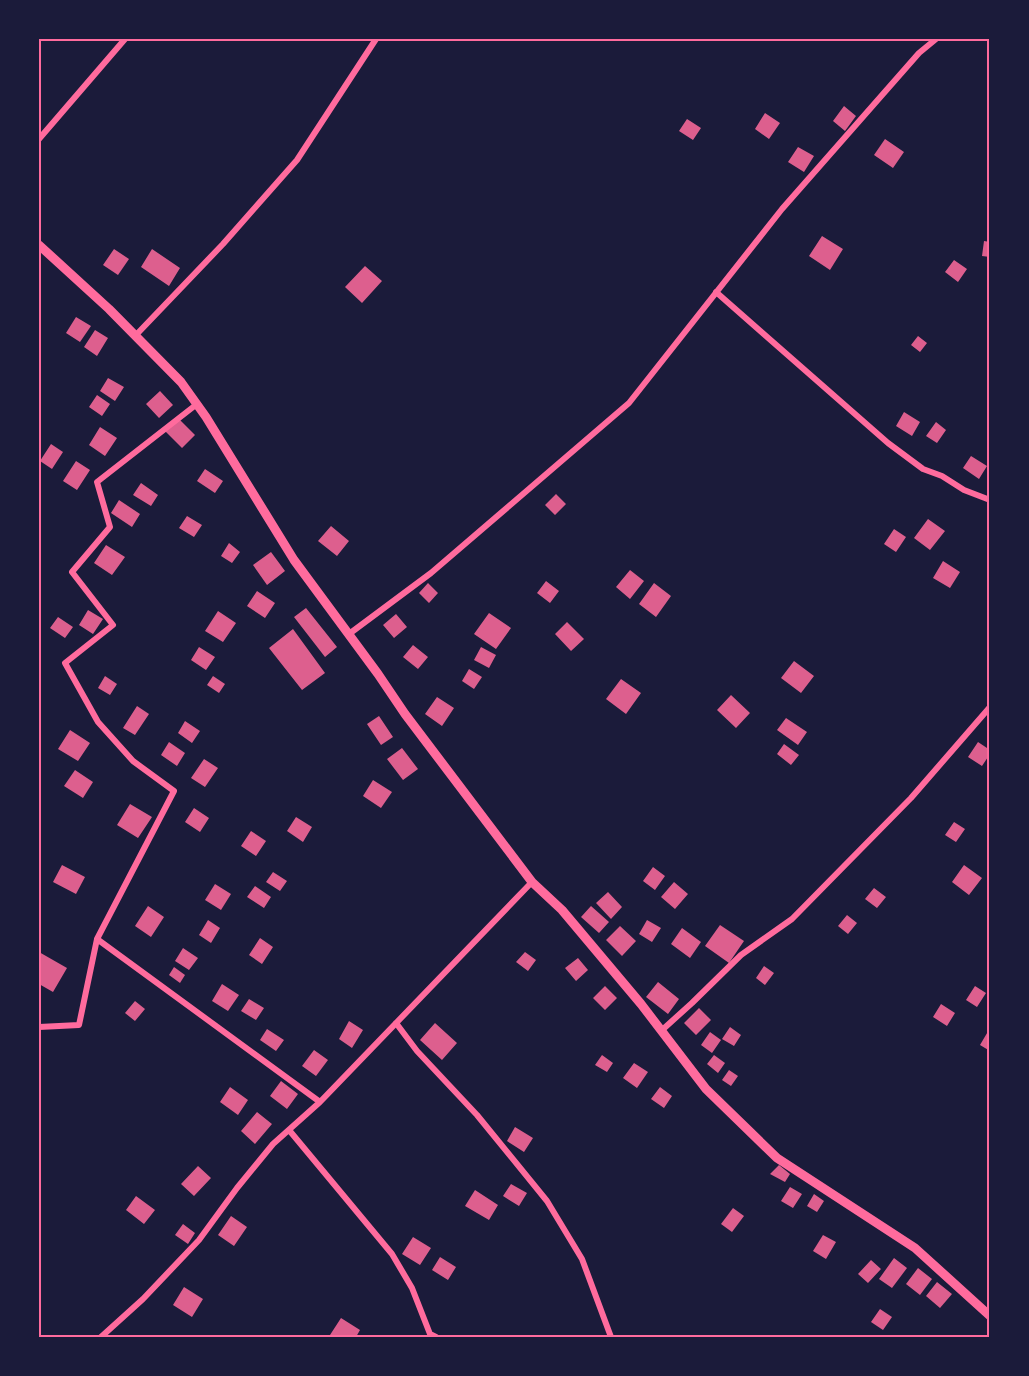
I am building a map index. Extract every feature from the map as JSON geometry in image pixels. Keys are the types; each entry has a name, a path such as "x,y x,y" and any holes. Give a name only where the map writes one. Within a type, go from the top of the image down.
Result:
{"main road":[{"path":"39,245 136,335 181,382 294,560 405,714 532,882 562,910 661,1030 706,1089 777,1158 915,1248 990,1316"}],"street":[{"path":"39,139 125,39"},
{"path":"136,335 223,244 297,160 376,39"},
{"path":"349,634 431,573 629,403 782,209 919,53 936,39"},
{"path":"716,292 888,443 923,469 942,476 964,490 990,500"},
{"path":"39,1027 80,1025 97,939 174,791 134,760 98,722 65,663 113,625 72,572 110,526 97,482 197,404"},
{"path":"661,1030 741,956 800,911 910,798 990,707"},
{"path":"101,1337 143,1299 199,1240 273,1144 320,1102 532,882"},
{"path":"97,939 320,1102"},
{"path":"396,1023 417,1051 477,1115 547,1201 582,1259 611,1337"},
{"path":"289,1130 392,1254 412,1288 430,1334 436,1337"}],"building":[{"path":"844,106 856,116 845,131 833,121"},
{"path":"765,113 780,123 769,139 755,129"},
{"path":"687,119 701,128 693,140 679,131"},
{"path":"885,139 904,152 893,168 874,155"},
{"path":"798,147 814,156 804,172 788,162"},
{"path":"822,236 843,249 830,270 809,256"},
{"path":"984,241 990,242 990,257 982,256"},
{"path":"114,249 129,259 118,275 103,265"},
{"path":"152,249 180,268 169,286 141,267"},
{"path":"954,260 967,269 958,282 945,272"},
{"path":"365,266 382,281 362,303 345,287"},
{"path":"76,317 91,326 80,342 66,333"},
{"path":"95,330 108,338 97,356 84,347"},
{"path":"918,336 927,343 920,352 911,345"},
{"path":"108,378 124,387 115,401 100,391"},
{"path":"160,391 173,405 159,418 146,404"},
{"path":"97,395 110,404 102,416 89,407"},
{"path":"904,412 920,422 912,436 896,426"},
{"path":"178,418 195,435 182,448 165,431"},
{"path":"936,422 946,430 937,443 926,436"},
{"path":"100,427 117,438 105,456 89,445"},
{"path":"51,444 63,452 52,469 40,461"},
{"path":"971,456 987,466 979,479 963,468"},
{"path":"76,461 90,470 77,490 63,481"},
{"path":"205,469 223,481 215,493 197,481"},
{"path":"141,483 158,495 151,506 133,495"},
{"path":"556,494 566,504 555,515 545,505"},
{"path":"119,500 140,514 132,527 111,513"},
{"path":"187,516 202,525 194,537 179,528"},
{"path":"928,519 945,531 930,550 914,538"},
{"path":"331,526 349,541 337,556 318,541"},
{"path":"894,529 906,537 896,552 884,544"},
{"path":"229,543 240,552 232,563 221,556"},
{"path":"106,545 125,557 112,575 94,563"},
{"path":"271,552 285,571 267,585 253,565"},
{"path":"943,561 960,572 950,588 933,578"},
{"path":"630,570 644,581 630,599 616,587"},
{"path":"546,581 559,591 550,603 537,593"},
{"path":"428,583 438,593 429,603 419,593"},
{"path":"654,583 671,596 656,617 639,604"},
{"path":"257,591 275,603 265,618 247,606"},
{"path":"306,608 337,647 325,657 294,617"},
{"path":"88,610 103,619 93,634 79,625"},
{"path":"218,611 236,623 223,642 205,631"},
{"path":"489,613 511,628 496,649 474,634"},
{"path":"396,614 407,627 394,638 383,625"},
{"path":"58,617 73,627 65,638 50,628"},
{"path":"567,622 584,639 571,651 555,634"},
{"path":"293,629 325,673 302,690 269,648"},
{"path":"413,645 428,657 418,669 403,657"},
{"path":"199,647 215,657 206,670 191,660"},
{"path":"481,647 496,655 489,668 474,660"},
{"path":"794,661 814,676 801,693 781,678"},
{"path":"469,669 482,677 474,689 462,681"},
{"path":"105,676 117,684 110,695 98,688"},
{"path":"213,676 225,684 219,693 207,685"},
{"path":"621,679 641,693 626,714 606,699"},
{"path":"731,695 750,713 736,728 717,710"},
{"path":"437,697 454,708 442,726 425,714"},
{"path":"137,706 149,714 135,735 123,728"},
{"path":"379,716 393,737 381,745 367,724"},
{"path":"786,718 807,732 798,745 777,730"},
{"path":"185,721 200,731 192,743 178,733"},
{"path":"70,730 90,743 78,761 58,749"},
{"path":"169,742 185,753 177,766 161,755"},
{"path":"978,742 990,750 982,766 968,757"},
{"path":"784,744 799,755 791,765 777,754"},
{"path":"402,748 418,769 403,780 387,759"},
{"path":"204,759 218,768 205,787 191,778"},
{"path":"75,770 93,782 83,798 64,786"},
{"path":"373,780 392,792 381,808 363,796"},
{"path":"130,804 152,817 138,838 117,825"},
{"path":"194,808 209,818 200,832 185,822"},
{"path":"296,817 312,827 303,842 287,831"},
{"path":"954,822 965,829 956,842 945,835"},
{"path":"251,831 266,841 256,856 241,846"},
{"path":"62,865 85,877 76,894 53,882"},
{"path":"964,865 982,878 969,895 952,882"},
{"path":"653,867 665,876 655,890 643,881"},
{"path":"273,872 287,881 280,891 266,882"},
{"path":"674,882 688,894 675,909 661,897"},
{"path":"215,884 231,894 221,910 205,900"},
{"path":"255,886 271,897 264,908 247,897"},
{"path":"874,888 886,897 877,908 865,899"},
{"path":"608,892 622,907 611,919 596,903"},
{"path":"148,906 164,917 151,937 135,926"},
{"path":"591,906 609,922 599,933 581,917"},
{"path":"847,915 857,923 848,934 838,926"},
{"path":"208,920 220,928 211,943 199,935"},
{"path":"647,920 661,928 652,942 639,934"},
{"path":"720,925 744,941 729,963 705,946"},
{"path":"620,926 636,941 622,956 606,940"},
{"path":"682,928 701,942 690,958 671,944"},
{"path":"260,938 273,947 262,964 249,955"},
{"path":"183,948 198,958 189,970 175,961"},
{"path":"39,952 67,968 53,992 39,984"},
{"path":"525,952 536,960 528,971 516,962"},
{"path":"578,958 588,970 576,981 565,968"},
{"path":"764,966 774,973 765,985 756,978"},
{"path":"174,967 185,975 180,983 169,975"},
{"path":"658,982 679,999 668,1014 646,997"},
{"path":"222,984 239,995 228,1011 212,1001"},
{"path":"605,986 617,998 605,1010 593,998"},
{"path":"975,986 986,993 977,1007 966,1000"},
{"path":"249,999 264,1008 256,1020 241,1011"},
{"path":"135,1001 145,1009 135,1021 125,1013"},
{"path":"941,1004 955,1013 947,1026 933,1017"},
{"path":"699,1008 711,1020 696,1035 684,1023"},
{"path":"349,1021 363,1030 352,1048 339,1039"},
{"path":"435,1023 457,1043 442,1060 420,1040"},
{"path":"730,1027 741,1035 734,1046 722,1039"},
{"path":"990,1028 990,1051 980,1045"},
{"path":"267,1029 284,1040 276,1051 260,1040"},
{"path":"710,1032 721,1040 712,1053 701,1045"},
{"path":"314,1050 328,1060 316,1076 302,1066"},
{"path":"602,1055 613,1063 607,1072 595,1065"},
{"path":"714,1055 725,1063 718,1073 707,1064"},
{"path":"634,1063 648,1072 637,1088 623,1078"},
{"path":"729,1070 738,1076 731,1086 722,1080"},
{"path":"281,1081 298,1094 287,1109 270,1096"},
{"path":"230,1087 248,1100 238,1115 220,1102"},
{"path":"660,1087 672,1096 664,1108 651,1099"},
{"path":"257,1112 272,1124 255,1144 241,1131"},
{"path":"515,1127 533,1138 524,1152 507,1141"},
{"path":"779,1165 790,1174 785,1182 770,1174"},
{"path":"198,1166 211,1178 194,1196 181,1184"},
{"path":"511,1184 527,1193 519,1206 503,1196"},
{"path":"790,1187 802,1194 793,1208 781,1201"},
{"path":"475,1190 498,1205 489,1220 465,1206"},
{"path":"814,1194 824,1201 817,1212 807,1206"},
{"path":"136,1196 155,1210 144,1224 126,1210"},
{"path":"733,1208 744,1216 732,1232 721,1224"},
{"path":"231,1216 247,1227 234,1246 218,1235"},
{"path":"183,1224 195,1233 188,1244 175,1235"},
{"path":"823,1235 836,1242 826,1259 813,1251"},
{"path":"413,1237 431,1248 420,1265 402,1254"},
{"path":"440,1257 456,1267 448,1280 432,1270"},
{"path":"894,1258 907,1268 892,1288 879,1279"},
{"path":"871,1260 881,1269 868,1283 858,1274"},
{"path":"918,1268 932,1279 920,1295 906,1284"},
{"path":"937,1282 952,1294 940,1308 926,1296"},
{"path":"184,1287 203,1299 192,1317 173,1305"},
{"path":"880,1309 892,1317 883,1330 871,1322"},
{"path":"341,1318 360,1330 356,1337 330,1335"}]}
